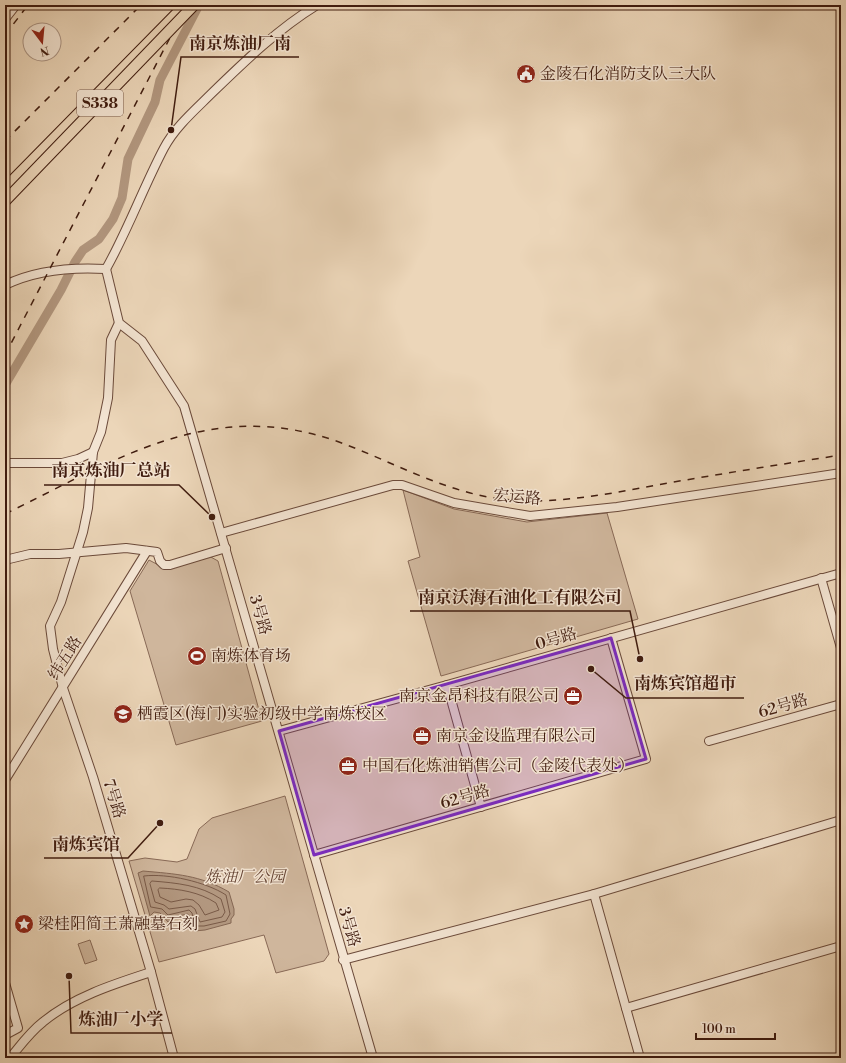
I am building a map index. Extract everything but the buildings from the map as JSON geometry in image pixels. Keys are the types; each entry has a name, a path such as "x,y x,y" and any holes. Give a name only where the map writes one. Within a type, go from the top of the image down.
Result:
{"main road":[{"name":"S338","path":"5,188 185,5"},
{"name":"S338","path":"5,201 194,5"}],"street":[{"path":"5,19 16,5"},
{"path":"119,323 106,269 134,215 164,148 175,131 240,66 280,31 317,5"},
{"path":"5,285 16,280 49,271 106,269"},
{"name":"7号路","path":"119,323 111,340 108,398 101,432 93,452 88,508 78,552 61,602 50,626 53,649 63,688 92,777 174,1058"},
{"name":"3号路","path":"119,323 142,341 184,406 373,1058"},
{"path":"5,464 62,463 78,459 93,452"},
{"name":"宏运路","path":"221,533 393,485 402,485 454,503 530,516 617,507 841,473"},
{"path":"5,560 30,554 126,548 157,552 160,561 164,565 170,565 226,548"},
{"name":"纬五路","path":"5,780 147,551"},
{"name":"0号路","path":"279,731 841,573"},
{"path":"821,578 841,648"},
{"name":"62号路","path":"314,855 646,760 611,638"},
{"path":"447,685 481,807"},
{"name":"62号路","path":"709,741 841,704"},
{"path":"344,960 594,894 841,820"},
{"path":"594,894 640,1058"},
{"path":"626,1008 841,946"},
{"path":"10,1058 42,1022 68,1005 112,985 150,972"},
{"path":"5,983 18,1028 5,1035"}],"highlighted area":[{"path":"611,638 646,759 314,855 279,731"}],"green space":[{"path":"403,490 454,509 527,522 607,513 638,619 441,676 408,561 420,557"},
{"name":"南炼体育场","path":"209,556 218,561 262,721 176,745 130,591 149,560 166,569"},
{"name":"炼油厂公园","path":"285,796 329,954 324,961 276,973 264,935 159,962 129,861 145,858 177,862 187,859 199,829 212,818"},
{"path":"90,940 97,960 85,964 78,944"}],"water":[{"path":"143,871 188,876 208,882 229,892 234,909 234,915 231,919 231,923 205,930 194,931 191,928 188,914 173,917 168,922 160,913 154,912 150,916 138,873"}],"waterway":[{"path":"5,385 61,290 75,262 83,250 99,239 113,219 122,198 128,159 155,102 160,80 199,5"}],"railway":[{"path":"5,35 28,5"},
{"path":"5,141 141,5"},
{"path":"5,355 187,5"},
{"path":"5,514 126,455 166,440 206,430 248,426 292,430 339,442 424,477 467,492 489,497 532,501 571,499 841,455"}],"place":[{"name":"金陵石化消防支队三大队","path":"526,74"},
{"name":"南京炼油厂南","path":"171,130"},
{"name":"南京炼油厂总站","path":"212,517"},
{"name":"南炼体育场","path":"197,656"},
{"name":"南京沃海石油化工有限公司","path":"640,659"},
{"name":"南炼宾馆超市","path":"591,669"},
{"name":"南京金昂科技有限公司","path":"573,696"},
{"name":"栖霞区(海门)实验初级中学南炼校区","path":"123,714"},
{"name":"南京金设监理有限公司","path":"422,736"},
{"name":"中国石化炼油销售公司（金陵代表处）","path":"348,766"},
{"name":"南炼宾馆","path":"160,823"},
{"name":"梁桂阳简王萧融墓石刻","path":"24,924"},
{"name":"炼油厂小学","path":"69,976"}]}
